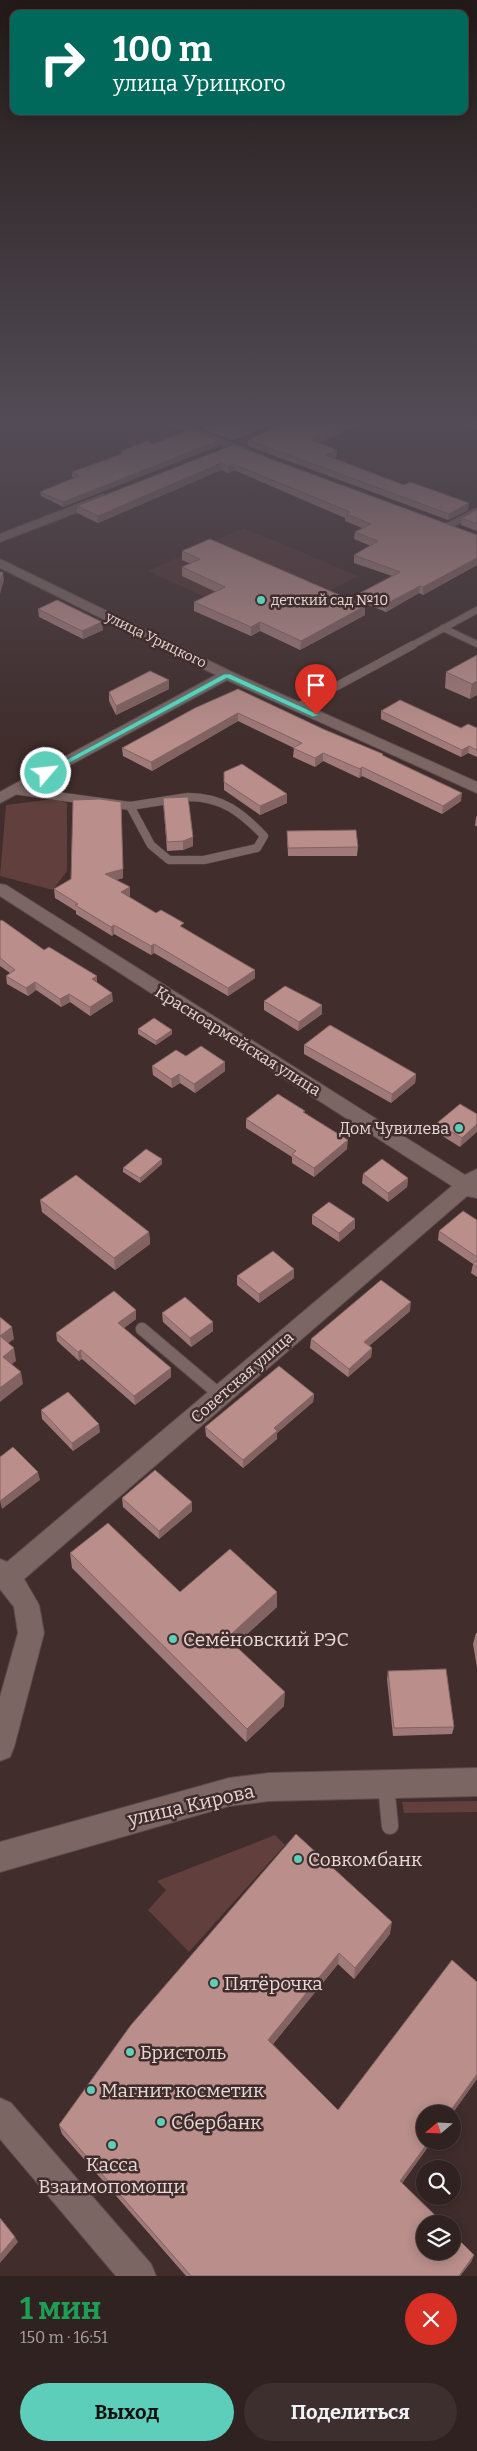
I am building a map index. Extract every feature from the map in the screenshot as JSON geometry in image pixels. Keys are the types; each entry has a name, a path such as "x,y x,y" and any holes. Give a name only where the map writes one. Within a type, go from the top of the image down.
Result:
{"street":[{"path":"0,538 22,529"},
{"path":"455,529 462,532"},
{"name":"улица Урицкого","path":"0,563 227,675 477,788"},
{"path":"0,798 227,675"},
{"name":"Красноармейская улица","path":"0,889 473,1184"},
{"name":"Советская улица","path":"3,1574 473,1184"},
{"path":"0,1747 31,1633 28,1605 3,1574"},
{"name":"улица Кирова","path":"0,1857 229,1792 269,1788 477,1782"},
{"path":"0,2114 139,2276"}],"lane":[{"path":"298,707 477,610"},
{"path":"442,628 477,644"},
{"path":"14,790 130,806 200,795 219,799 250,819 264,836 256,848 204,860 169,860 151,845 130,806"},
{"path":"142,1329 220,1395"},
{"path":"386,1784 390,1826"}],"shaded area":[{"name":"детский сад №10","path":"240,529 246,529 358,576 264,624 148,571"},
{"path":"53,799 67,803 67,871 53,890 0,876 6,805"},
{"path":"477,1801 477,1812 404,1813 402,1802"},
{"path":"275,1835 285,1845 189,1952 148,1910 166,1890 157,1881"}],"building":[{"path":"361,529 461,529 477,535 477,558 423,587 420,586 386,604 360,593 400,572 354,555 378,541 355,532"},
{"path":"210,539 365,606 301,641 260,622 251,627 194,602 225,587 182,567 200,559 182,551"},
{"path":"0,572 3,572 0,583"},
{"path":"57,600 102,622 82,631 38,609"},
{"path":"477,655 477,681 472,684 446,672"},
{"path":"150,671 169,680 116,706 109,692"},
{"path":"238,689 323,729 383,754 462,793 443,806 362,767 360,769 323,753 315,758 293,748 302,743 238,713 151,762 122,748 195,708"},
{"path":"400,700 461,728 468,724 477,728 477,750 469,746 462,750 381,711"},
{"path":"242,764 287,794 260,806 224,782 224,772"},
{"path":"188,797 193,837 183,841 167,842 163,798"},
{"path":"100,799 121,802 123,869 105,874 130,887 121,892 156,913 161,910 184,923 180,926 255,970 228,988 154,944 151,946 114,925 111,927 75,905 78,904 54,889 71,879 73,800"},
{"path":"356,830 358,847 288,848 287,831"},
{"path":"2,920 44,950 49,947 97,976 92,979 112,993 90,1007 69,994 60,999 35,982 26,988 6,976 15,970 0,958 0,921"},
{"path":"285,986 322,1005 299,1022 264,1001"},
{"path":"154,1018 172,1030 156,1041 138,1029"},
{"path":"330,1025 416,1074 392,1094 304,1045"},
{"path":"201,1046 225,1062 194,1084 179,1074 171,1079 152,1066 176,1050 186,1056"},
{"path":"278,1094 348,1140 314,1168 292,1154 296,1151 246,1119"},
{"path":"460,1104 477,1114 477,1124 462,1138 437,1123"},
{"path":"146,1149 162,1159 140,1178 123,1168"},
{"path":"382,1159 408,1178 388,1193 363,1174"},
{"path":"76,1175 149,1232 114,1258 40,1200"},
{"path":"329,1202 355,1219 339,1233 312,1215"},
{"path":"463,1211 477,1220 477,1257 439,1231"},
{"path":"273,1251 294,1269 259,1294 237,1276"},
{"path":"381,1280 411,1302 364,1342 372,1348 349,1369 311,1339"},
{"path":"114,1291 136,1310 118,1323 171,1368 134,1396 81,1350 78,1352 56,1333"},
{"path":"185,1297 213,1322 190,1338 162,1313"},
{"path":"0,1317 12,1327 0,1336"},
{"path":"0,1336 14,1348 3,1357 21,1372 0,1388"},
{"path":"279,1366 314,1394 274,1428 277,1431 243,1460 205,1427"},
{"path":"68,1392 99,1424 72,1443 41,1410"},
{"path":"13,1447 38,1472 0,1501 0,1457"},
{"path":"155,1470 192,1502 159,1531 122,1498"},
{"path":"108,1523 180,1592 230,1549 277,1592 227,1638 285,1692 247,1729 70,1553"},
{"path":"446,1669 454,1727 394,1728 388,1671"},
{"path":"296,1834 392,1922 355,1968 339,1953 268,2040 338,2110 452,1960 477,1982 477,2074 455,2105 416,2105 416,2150 422,2150 400,2181 416,2197 416,2205 425,2205 435,2215 416,2215 416,2260 461,2260 461,2242 474,2255 459,2276 191,2276 59,2125 131,2025"},
{"path":"0,2218 15,2237 0,2255"}],"place":[{"name":"детский сад №10","path":"261,600"},
{"name":"Дом Чувилева","path":"459,1128"},
{"name":"Семёновский РЭС","path":"173,1639"},
{"name":"Совкомбанк","path":"298,1859"},
{"name":"Пятёрочка","path":"214,1983"},
{"name":"Бристоль","path":"130,2052"},
{"name":"Магнит косметик","path":"91,2090"},
{"name":"Сбербанк","path":"161,2122"},
{"name":"Касса Взаимопомощи","path":"112,2145"}],"route":[{"path":"46,773 227,675 316,715"}]}
